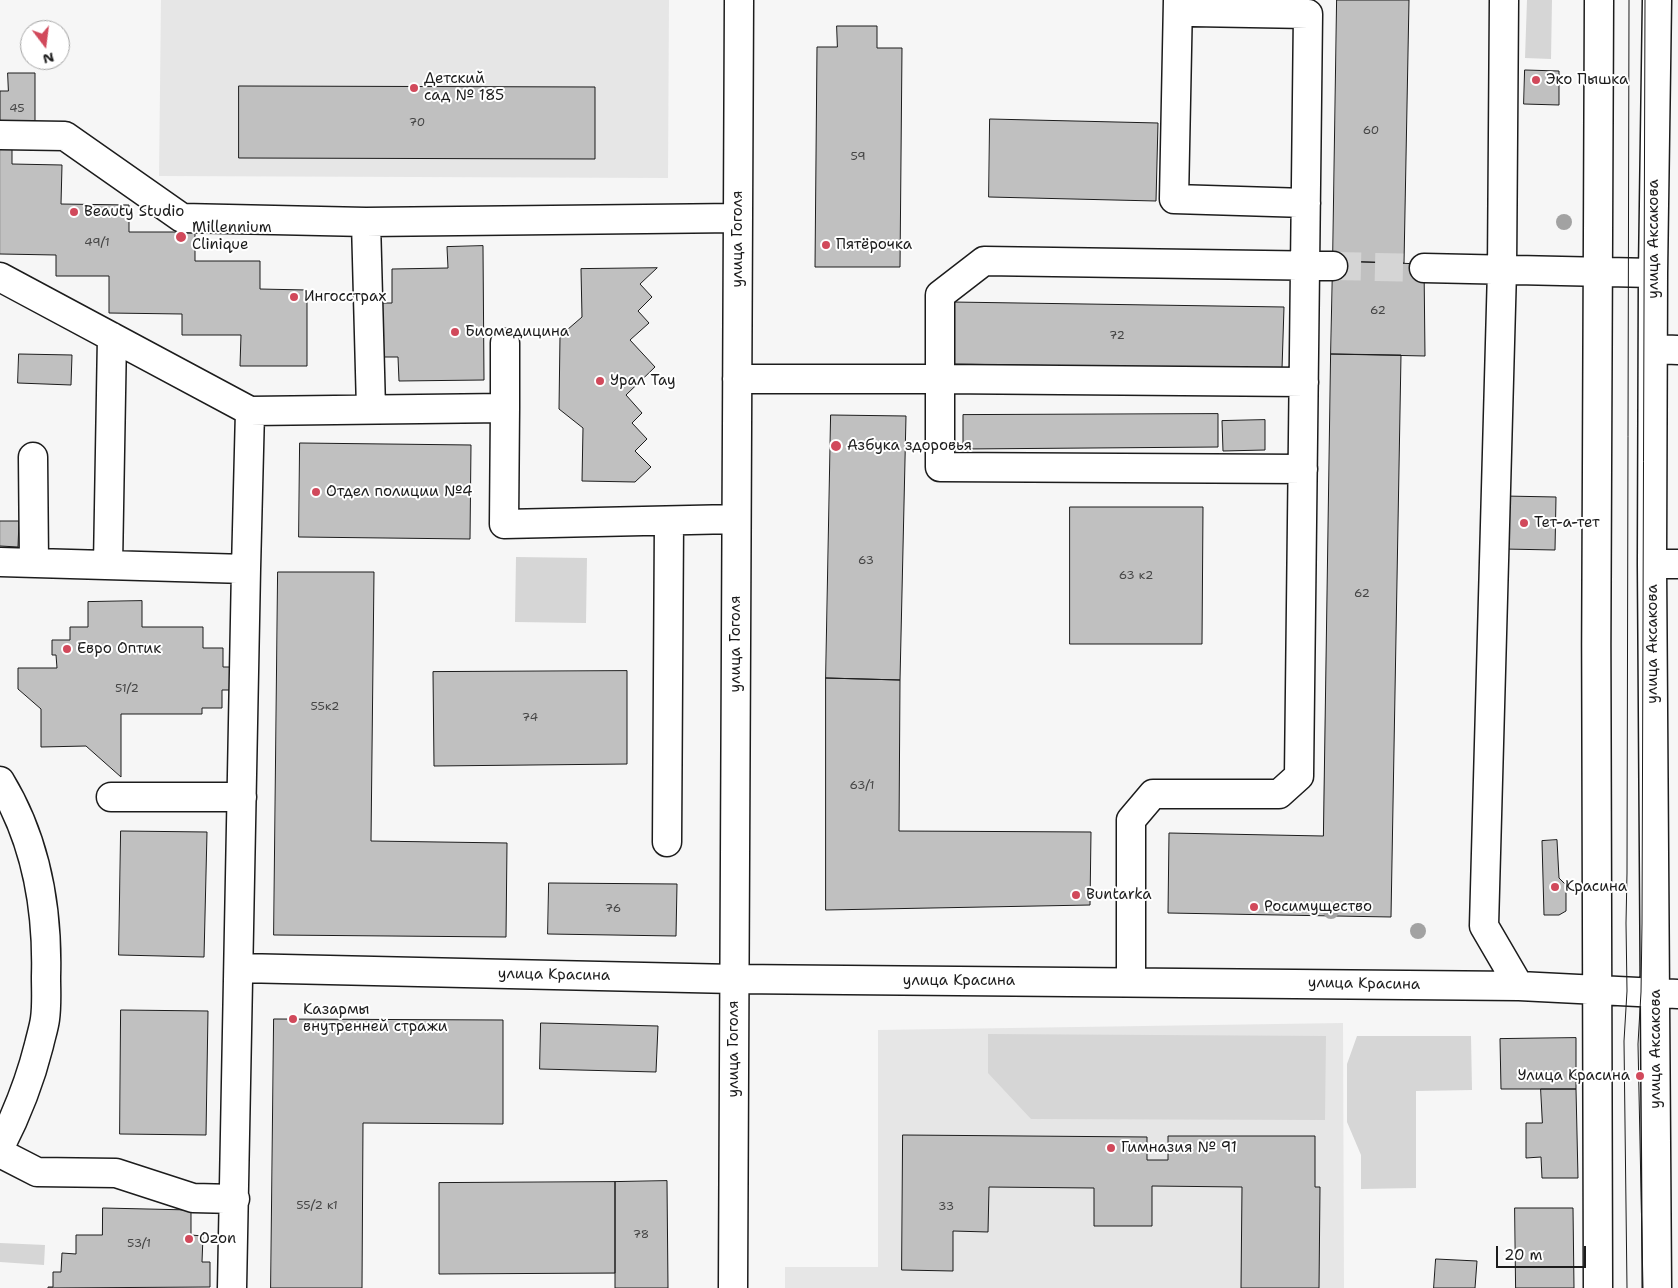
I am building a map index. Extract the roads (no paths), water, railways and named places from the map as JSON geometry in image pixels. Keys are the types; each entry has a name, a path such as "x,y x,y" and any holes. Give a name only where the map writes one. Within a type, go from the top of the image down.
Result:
{"street":[{"name":"улица Гоголя","path":"733,1288 739,0"},
{"path":"1179,0 1174,199 1306,204"},
{"path":"1132,982 1131,820 1153,794 1279,794 1299,776 1308,14 1192,12 1179,0"},
{"path":"1504,0 1502,270 1484,926 1519,986"},
{"path":"1598,1288 1596,272 1599,0"},
{"name":"улица Аксакова","path":"1656,0 1653,273 1666,350 1667,994 1657,1288"},
{"path":"0,135 65,136 182,218 366,222 738,218"},
{"path":"366,222 371,409"},
{"path":"1302,469 940,467 940,295 984,261 1333,266"},
{"path":"1424,268 1653,273"},
{"path":"0,277 250,410 505,408"},
{"path":"108,565 112,337"},
{"path":"505,343 504,524 736,519"},
{"path":"737,379 1304,382"},
{"path":"232,1288 250,410"},
{"path":"34,456 34,562"},
{"path":"667,842 669,521"},
{"path":"0,562 246,569"},
{"path":"0,781 9,796 28,839 38,877 47,943 45,1020 27,1087 0,1147"},
{"path":"111,797 242,797"},
{"name":"улица Красина","path":"239,968 734,980 1519,986 1667,994"},
{"path":"0,1153 38,1172 116,1173 193,1198 234,1199"}],"tunnel":[{"path":"1333,266 1424,268"}],"tram line":[{"path":"1627,1288 1624,1041 1627,991 1629,0"},
{"path":"1643,1288 1638,1044 1642,924 1645,0"}],"place":[{"name":"Эко Пышка","path":"1536,80"},
{"name":"Детский сад № 185","path":"414,88"},
{"name":"Beauty Studio","path":"74,212"},
{"name":"Millennium Clinique","path":"181,237"},
{"name":"Пятёрочка","path":"826,245"},
{"name":"Ингосстрах","path":"294,297"},
{"name":"Биомедицина","path":"455,332"},
{"name":"Урал Тау","path":"600,381"},
{"name":"Азбука здоровья","path":"836,446"},
{"name":"Отдел полиции №4","path":"316,492"},
{"name":"Тет-а-тет","path":"1524,523"},
{"name":"Евро Оптик","path":"67,649"},
{"name":"Красина","path":"1555,887"},
{"name":"Buntarka","path":"1076,895"},
{"name":"Росимущество","path":"1254,907"},
{"name":"Казармы внутренней стражи","path":"293,1019"},
{"name":"Улица Красина","path":"1640,1076"},
{"name":"Гимназия № 91","path":"1111,1148"},
{"name":"Ozon","path":"189,1239"}]}
